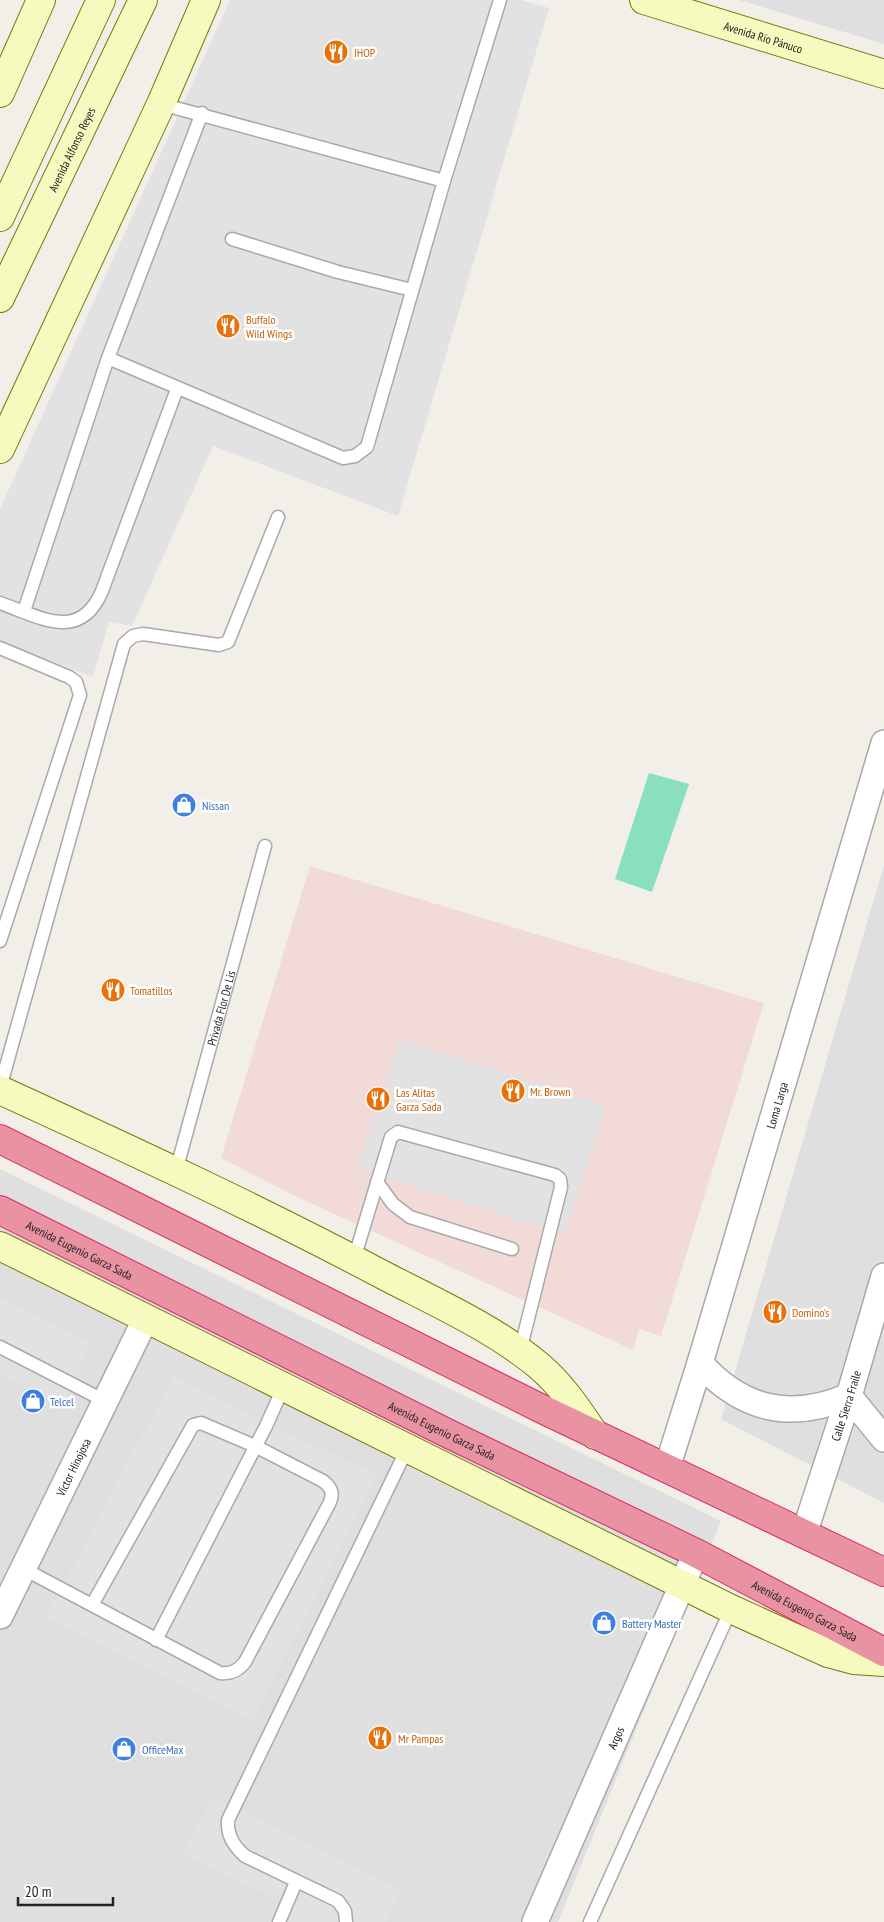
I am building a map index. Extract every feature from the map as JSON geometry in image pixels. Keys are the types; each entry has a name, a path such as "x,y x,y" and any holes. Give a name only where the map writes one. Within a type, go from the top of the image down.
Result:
{"highway":[{"path":"0,1138 595,1435 884,1572"},
{"name":"Avenida Eugenio Garza Sada","path":"0,1210 696,1553 884,1652"}],"street":[{"path":"0,93 41,0"},
{"path":"0,216 101,0"},
{"name":"Avenida Alfonso Reyes","path":"0,298 143,0"},
{"path":"0,449 161,104 206,0"},
{"name":"Avenida Río Pánuco","path":"644,0 884,74"},
{"name":"Loma Larga","path":"667,1468 700,1363 884,743"},
{"path":"0,1089 176,1171 354,1259 469,1320 520,1351 553,1378 595,1435"},
{"path":"0,1246 682,1586 828,1653 854,1660 884,1662"},
{"name":"Calle Sierra Fraile","path":"804,1534 849,1396 884,1276"},
{"name":"Víctor Hinojosa","path":"0,1616 146,1318"},
{"path":"700,1363 731,1392 771,1407 791,1410 811,1408 830,1404 849,1396 884,1439"},
{"name":"Argos","path":"535,1922 696,1553"}],"lane":[{"path":"108,358 343,458 355,456 367,447 444,181 500,0"},
{"path":"161,104 202,113 444,181"},
{"path":"24,611 108,358 202,113"},
{"path":"232,239 338,272 412,290"},
{"path":"0,603 52,621 68,623 82,619 96,604 177,388"},
{"path":"0,1089 124,644 133,636 143,634 219,645 228,642 278,517"},
{"path":"0,648 69,677 76,682 80,695 0,941"},
{"name":"Privada Flor De Lis","path":"176,1171 265,846"},
{"path":"354,1259 391,1137 398,1132 551,1173 560,1179 561,1187 520,1351"},
{"path":"377,1182 393,1204 410,1217 512,1249"},
{"path":"0,1347 105,1401"},
{"path":"156,1640 284,1386"},
{"path":"24,1569 220,1673 227,1673 240,1668 329,1504 332,1494 328,1485 255,1446 201,1423 193,1425 92,1605"},
{"path":"346,1922 345,1911 338,1901 245,1856 235,1847 230,1836 228,1820 407,1449"},
{"path":"590,1922 731,1609"},
{"path":"279,1922 296,1882"}],"shaded area":[{"path":"230,0 521,0 549,8 398,516 213,446 132,626 109,622 93,677 0,641 0,509"},
{"path":"739,0 884,0 884,44"},
{"path":"884,865 884,1503 721,1419"},
{"path":"310,866 764,1003 661,1336 639,1329 633,1350 297,1197 221,1158"},
{"path":"400,1039 606,1106 564,1235 357,1168"},
{"path":"0,1169 721,1521 558,1922 0,1922"},
{"path":"0,1297 92,1343 61,1406 0,1374"},
{"path":"173,1377 376,1475 252,1721 46,1617"},
{"path":"213,1797 400,1891 386,1922 269,1922 280,1900 184,1854"}],"green space":[{"path":"649,773 689,784 652,892 615,879"}],"place":[{"name":"IHOP","path":"336,52"},
{"name":"Buffalo Wild Wings","path":"228,326"},
{"name":"Nissan","path":"184,805"},
{"name":"Tomatillos","path":"113,990"},
{"name":"Mr. Brown","path":"513,1091"},
{"name":"Las Alitas Garza Sada","path":"378,1099"},
{"name":"Domino's","path":"775,1312"},
{"name":"Telcel","path":"33,1401"},
{"name":"Battery Master","path":"604,1623"},
{"name":"Mr Pampas","path":"380,1738"},
{"name":"OfficeMax","path":"124,1749"}]}
